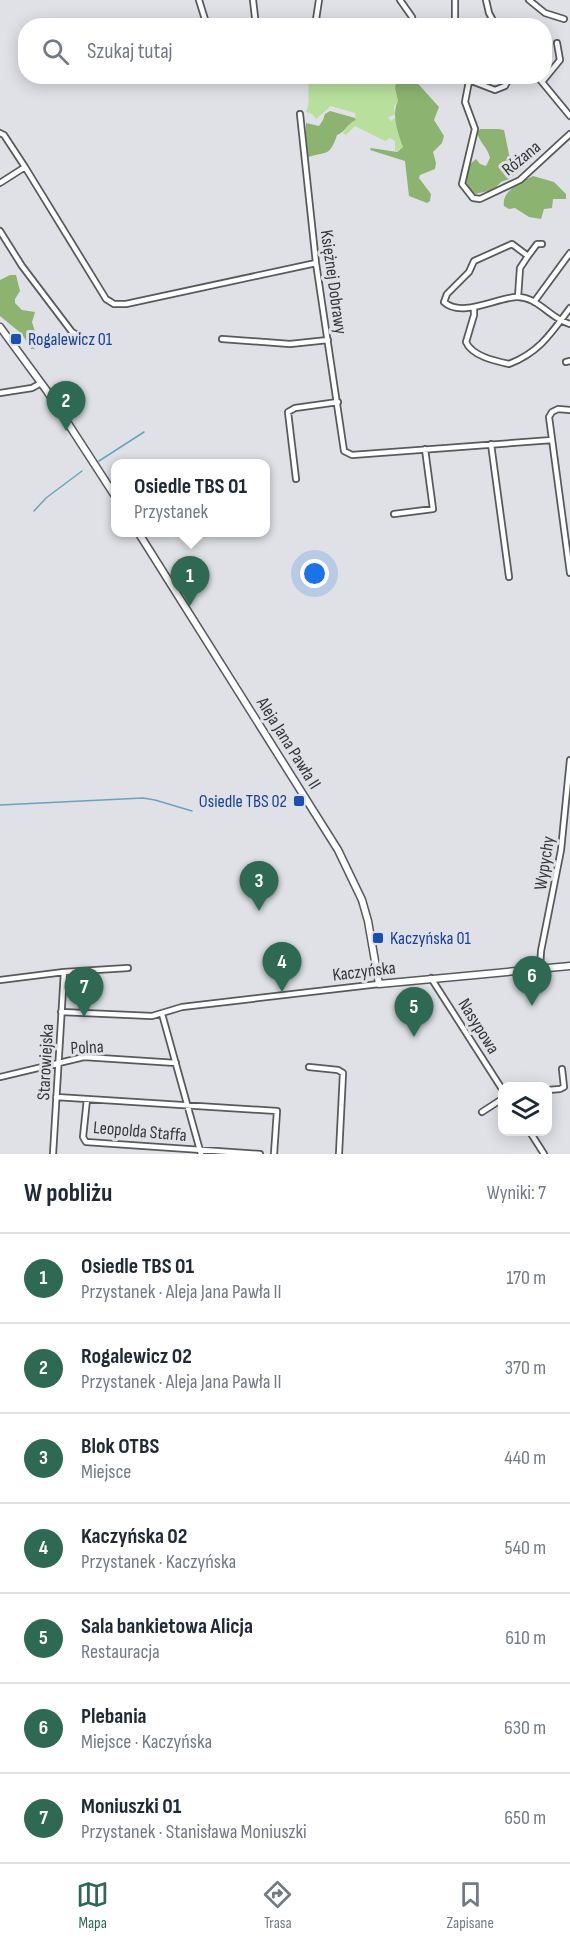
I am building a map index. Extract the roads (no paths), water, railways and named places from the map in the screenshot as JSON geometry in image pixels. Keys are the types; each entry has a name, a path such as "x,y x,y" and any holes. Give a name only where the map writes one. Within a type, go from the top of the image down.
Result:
{"street":[{"path":"199,0 205,18"},
{"path":"253,0 255,18"},
{"path":"316,18 319,0"},
{"path":"400,0 412,18"},
{"path":"454,0 455,18"},
{"path":"486,0 492,18"},
{"path":"529,0 545,13 564,19"},
{"path":"552,70 560,60 557,43"},
{"name":"Różana","path":"468,84 465,102 475,129 462,184 470,196 476,200 520,180 570,134"},
{"path":"482,84 495,90 506,84"},
{"path":"544,84 570,116"},
{"name":"Księżnej Dobrawy","path":"300,114 316,263 344,448 346,453 352,455 425,448"},
{"path":"0,133 4,135 25,167 106,298 114,304 137,302 316,263"},
{"path":"0,183 25,167"},
{"path":"0,231 22,266 72,332 91,342"},
{"path":"518,297 520,268 537,243 542,244"},
{"path":"528,256 512,244 478,259 447,294 445,303 454,307 474,308 518,297 534,302 560,321 570,324"},
{"path":"534,302 570,253"},
{"path":"474,308 466,345 475,353 506,363 512,363 538,347 555,330 570,308"},
{"path":"0,327 41,383 111,490"},
{"path":"222,339 291,344 328,340"},
{"path":"0,393 32,388 41,383"},
{"path":"296,479 288,412 295,408 338,402"},
{"path":"570,410 558,409 549,415 570,573"},
{"path":"394,514 433,509 425,448 552,440"},
{"path":"491,444 509,577"},
{"name":"Aleja Jana Pawła II","path":"141,537 338,850 352,876 368,921 379,984"},
{"name":"Wypychy","path":"540,969 541,951 561,850 570,760"},
{"name":"Kaczyńska","path":"61,1011 152,1016 182,1007 431,978 570,966"},
{"path":"0,980 63,972 128,968"},
{"name":"Starowiejska","path":"53,1154 63,972"},
{"name":"Nasypowa","path":"431,978 498,1083"},
{"path":"162,1014 201,1152 260,1154"},
{"name":"Polna","path":"0,1077 84,1057 176,1063"},
{"path":"309,1067 338,1070 343,1073 339,1154"},
{"path":"552,1089 564,1087 562,1069"},
{"path":"56,1097 277,1111 274,1154"},
{"name":"Leopolda Staffa","path":"87,1099 83,1137 86,1142 201,1152"},
{"path":"482,1112 498,1102"},
{"path":"533,1136 544,1154"}],"waterway":[{"path":"99,461 144,432"},
{"path":"34,511 46,498 82,471"},
{"path":"0,805 143,798 192,811"}],"place":[{"name":"Rogalewicz 01","path":"16,339"},
{"name":"Rogalewicz 02","path":"66,431"},
{"name":"Osiedle TBS 01","path":"190,606"},
{"name":"Osiedle TBS 02","path":"299,801"},
{"name":"Blok OTBS","path":"259,911"},
{"name":"Kaczyńska 01","path":"378,938"},
{"name":"Kaczyńska 02","path":"282,992"},
{"name":"Plebania","path":"532,1006"},
{"name":"Moniuszki 01","path":"84,1017"},
{"name":"Sala bankietowa Alicja","path":"414,1037"}]}
